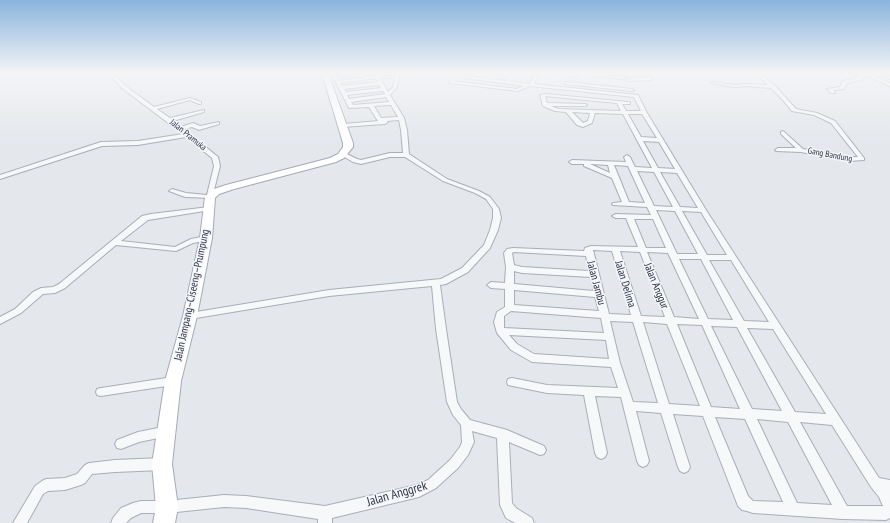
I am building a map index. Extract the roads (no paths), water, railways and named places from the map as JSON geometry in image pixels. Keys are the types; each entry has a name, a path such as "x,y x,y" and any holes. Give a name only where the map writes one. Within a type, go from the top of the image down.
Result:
{"main road":[{"path":"209,203 215,192 225,188 333,160 343,154 348,147 348,143 337,97"},
{"name":"Jalan Jampang–Ciseeng–Prumpung","path":"164,523 167,506 162,464 168,431 173,381 190,316 206,238 209,203"}],"street":[{"name":"Jalan Pramuka","path":"139,97 215,157 217,166 209,203"},
{"path":"346,97 352,107 393,103"},
{"path":"348,101 372,97"},
{"path":"390,97 401,119 406,155"},
{"path":"543,97 546,107 557,110 606,112 624,106"},
{"path":"558,97 561,104"},
{"path":"565,97 601,100 644,113"},
{"path":"635,97 733,258 836,420 886,494"},
{"name":"Gang Bandung","path":"778,150 801,150 849,159 862,159 834,123 815,114 794,110 783,97"},
{"path":"568,111 580,124 583,125 590,122 590,111 582,98"},
{"path":"154,108 190,99 199,103"},
{"path":"601,100 606,112"},
{"path":"544,104 585,105"},
{"path":"371,105 379,120 401,119"},
{"path":"624,106 639,139 843,512"},
{"path":"169,120 202,111"},
{"path":"344,126 401,119"},
{"path":"179,129 192,125 199,128 217,123"},
{"path":"783,134 801,150"},
{"path":"0,177 101,144 138,143 187,135"},
{"path":"639,139 660,140"},
{"path":"190,316 329,293 436,283 449,280 465,270 484,251 494,230 497,218 496,209 488,198 477,192 444,180 406,155 390,155 361,162 355,161 343,154"},
{"path":"572,162 630,164 656,170 679,171"},
{"path":"582,163 615,177"},
{"path":"610,163 626,204"},
{"path":"630,164 793,509"},
{"path":"172,191 209,203"},
{"path":"0,321 18,311 41,291 55,290 62,286 145,218 209,203"},
{"path":"615,204 703,210"},
{"path":"616,216 656,217"},
{"name":"Jalan Anggur","path":"629,216 743,501 747,505 753,506 793,509 886,514 890,511"},
{"path":"114,244 172,250 180,248 194,240 206,238"},
{"path":"509,308 510,267 508,253 513,250 589,251 615,249 642,250 704,257 733,258"},
{"name":"Jalan Delima","path":"615,249 684,467"},
{"name":"Jalan Jambu","path":"589,251 593,274 605,316 615,363 629,406 643,461"},
{"path":"510,267 522,270 593,274"},
{"path":"436,283 452,402 457,412 466,424 503,434 540,450"},
{"path":"491,285 599,294"},
{"path":"615,363 532,358 514,347 500,331 500,314 509,308 637,319 777,326"},
{"path":"500,331 610,337"},
{"path":"101,392 173,381"},
{"path":"512,382 537,388 625,393"},
{"path":"589,391 601,453"},
{"path":"629,406 836,420"},
{"name":"Jalan Anggrek","path":"118,523 126,513 141,507 218,501 246,502 325,518 419,491 432,484 444,475 464,451 468,442 466,424"},
{"path":"121,444 138,437 168,431"},
{"path":"503,434 506,505 510,513 527,523"},
{"path":"20,523 39,490 46,485 65,484 81,479 89,469 115,466 162,464"}]}
